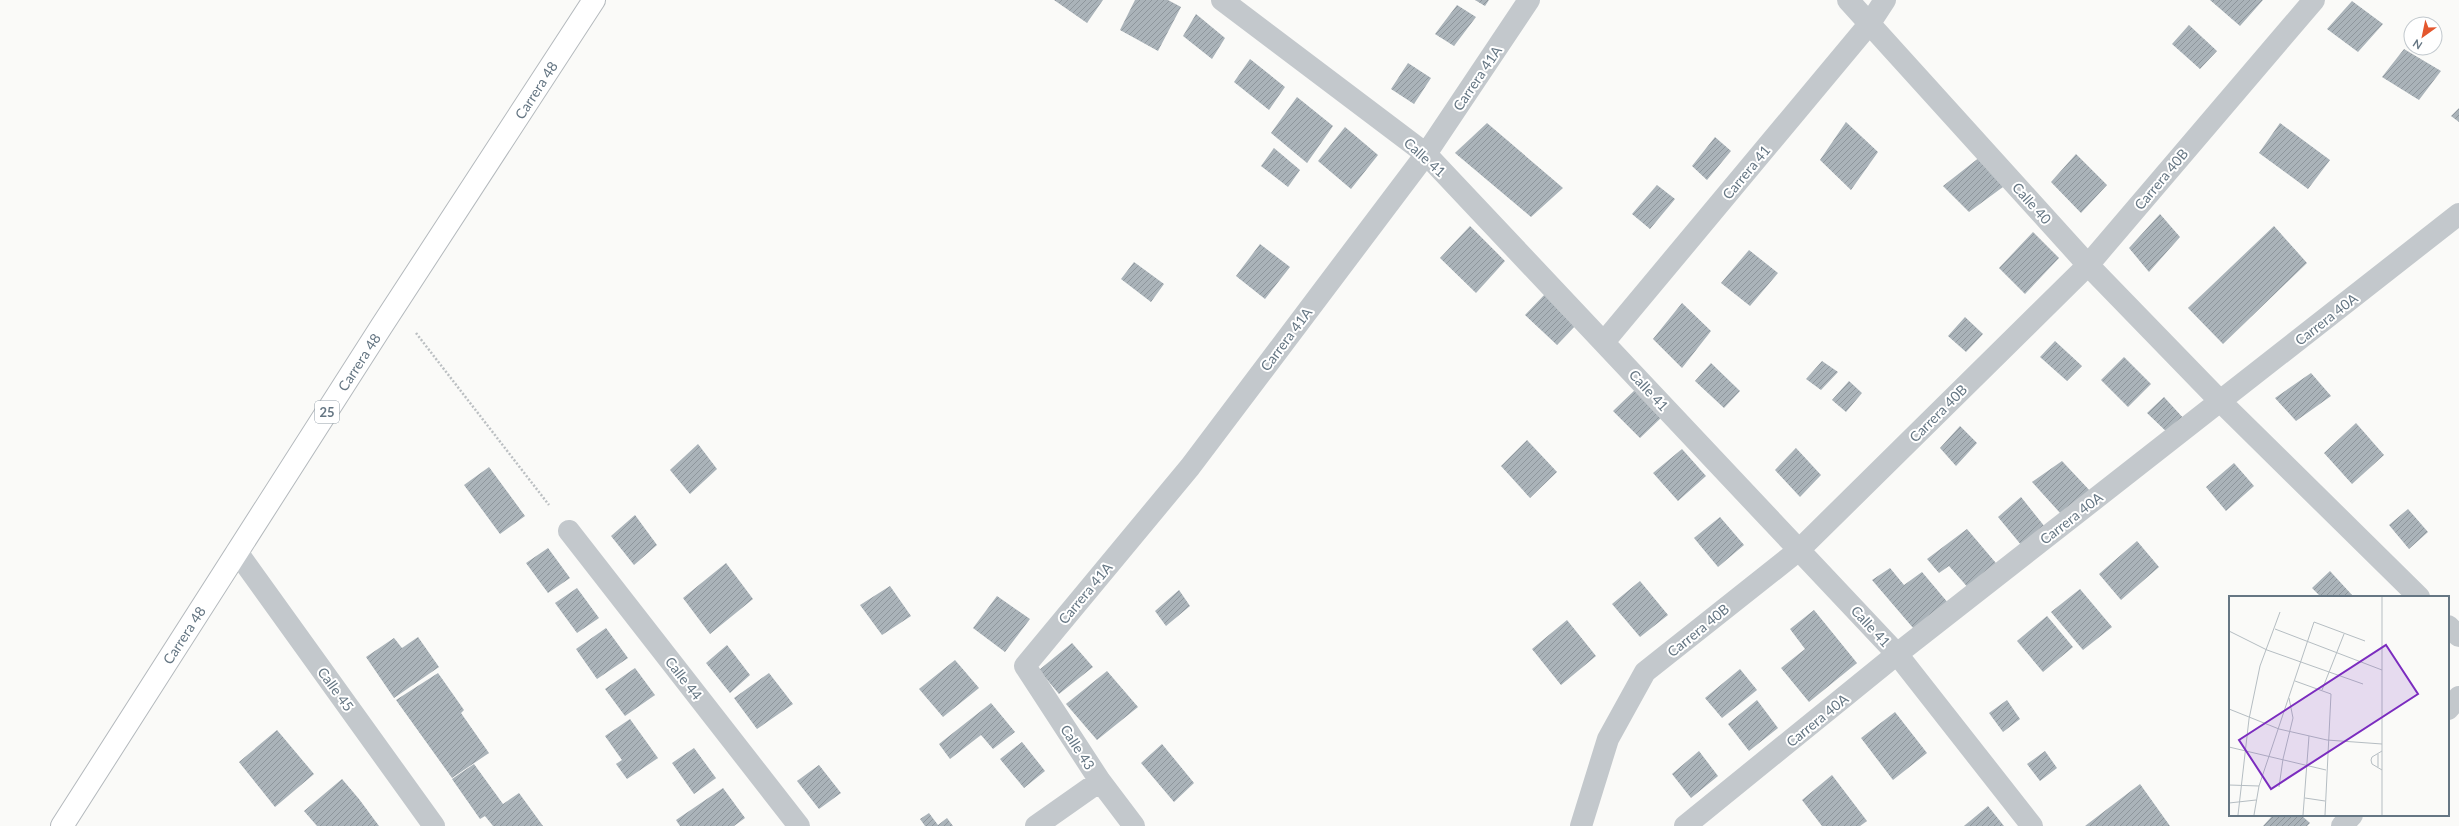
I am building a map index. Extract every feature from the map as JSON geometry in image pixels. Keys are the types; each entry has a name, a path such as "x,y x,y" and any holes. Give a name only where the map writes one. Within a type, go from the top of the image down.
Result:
{"highway":[{"name":"Carrera 48","path":"62,826 395,306 594,0"}],"street":[{"name":"Calle 41","path":"1222,0 1426,154 1897,654 2032,826"},
{"name":"Carrera 41A","path":"1025,666 1190,467 1426,154 1530,0"},
{"name":"Calle 40","path":"1848,0 2088,265 2220,401 2418,596"},
{"name":"Carrera 41","path":"1604,342 1870,23 1885,0"},
{"name":"Carrera 40B","path":"1581,826 1608,739 1645,672 1799,550 2088,265 2314,0"},
{"name":"Carrera 40A","path":"1685,826 1897,654 2459,214"},
{"name":"Calle 44","path":"569,531 799,826"},
{"name":"Calle 45","path":"237,552 434,826"},
{"path":"2449,627 2459,636"},
{"name":"Calle 43","path":"1025,666 1100,781 1134,826"},
{"path":"2449,708 2459,697"},
{"path":"1036,826 1100,781"},
{"path":"2342,826 2351,816"}],"path":[{"path":"395,306 569,531"}],"building":[{"path":"1054,0 1103,0 1087,23"},
{"path":"1135,0 1168,0 1181,7 1158,51 1120,30"},
{"path":"1475,0 1489,0 1485,6"},
{"path":"2210,0 2263,0 2240,26"},
{"path":"2352,1 2383,24 2358,52 2327,29"},
{"path":"1457,5 1476,17 1454,46 1435,34"},
{"path":"1196,14 1225,38 1212,59 1183,36"},
{"path":"2189,25 2217,51 2200,69 2172,44"},
{"path":"2403,50 2403,56 2416,56 2441,71 2419,100 2382,77"},
{"path":"1250,59 1285,87 1269,110 1234,82"},
{"path":"1408,63 1431,78 1414,104 1391,89"},
{"path":"1297,97 1333,126 1307,163 1271,133"},
{"path":"2459,108 2459,122 2451,116"},
{"path":"1846,122 1878,152 1851,190 1820,160"},
{"path":"1487,123 1563,188 1531,217 1455,153"},
{"path":"2280,123 2330,160 2308,189 2259,153"},
{"path":"1345,127 1378,155 1351,189 1318,161"},
{"path":"1715,137 1731,151 1707,180 1692,166"},
{"path":"1274,148 1300,170 1288,187 1261,166"},
{"path":"2076,154 2107,185 2081,213 2051,182"},
{"path":"1980,157 2007,184 1969,212 1943,186"},
{"path":"1657,185 1675,199 1650,229 1632,214"},
{"path":"2160,214 2180,237 2149,272 2129,248"},
{"path":"1470,226 1505,261 1476,293 1440,258"},
{"path":"2274,226 2307,263 2223,344 2188,308"},
{"path":"2033,232 2059,258 2025,294 1999,268"},
{"path":"1260,244 1290,267 1265,299 1236,276"},
{"path":"1749,250 1778,273 1750,306 1721,283"},
{"path":"1134,262 1164,284 1151,302 1121,279"},
{"path":"1547,292 1578,323 1557,345 1525,315"},
{"path":"1682,303 1711,331 1682,368 1653,339"},
{"path":"1965,317 1983,334 1966,352 1948,336"},
{"path":"2055,341 2082,366 2067,381 2040,357"},
{"path":"2124,357 2151,384 2128,407 2101,380"},
{"path":"1822,361 1838,372 1821,390 1806,379"},
{"path":"1711,363 1740,391 1724,408 1695,381"},
{"path":"2311,373 2331,396 2296,421 2275,398"},
{"path":"1849,381 1862,393 1846,412 1832,400"},
{"path":"1637,388 1664,415 1640,438 1613,411"},
{"path":"2164,397 2186,421 2170,435 2147,413"},
{"path":"2356,423 2384,455 2352,484 2324,453"},
{"path":"1960,426 1977,443 1956,466 1940,448"},
{"path":"1527,440 1557,472 1530,498 1501,466"},
{"path":"698,444 717,469 690,494 670,470"},
{"path":"1796,448 1821,475 1800,497 1775,470"},
{"path":"1682,449 1706,476 1678,501 1653,473"},
{"path":"2062,461 2092,493 2061,514 2032,482"},
{"path":"2234,463 2254,486 2226,511 2206,487"},
{"path":"489,467 525,516 500,534 464,485"},
{"path":"2021,497 2045,527 2022,546 1998,517"},
{"path":"2408,509 2428,532 2409,549 2389,525"},
{"path":"635,515 657,545 634,565 611,536"},
{"path":"1720,517 1744,545 1718,567 1694,538"},
{"path":"1967,529 2001,569 1971,591 1949,566 1939,573 1927,559"},
{"path":"2137,541 2159,567 2121,600 2099,574"},
{"path":"548,548 570,578 548,593 526,563"},
{"path":"726,563 753,599 710,634 683,598"},
{"path":"1890,568 1904,585 1922,572 1949,604 1914,629 1872,580"},
{"path":"2330,571 2352,595 2320,596 2312,588"},
{"path":"1640,581 1668,615 1640,637 1612,604"},
{"path":"890,586 911,616 882,635 860,605"},
{"path":"577,588 599,618 577,633 555,603"},
{"path":"2080,589 2112,627 2083,650 2051,612"},
{"path":"1179,590 1190,606 1166,626 1155,611"},
{"path":"997,596 1030,619 1005,652 973,628"},
{"path":"1814,610 1857,663 1809,702 1781,668 1805,649 1790,629"},
{"path":"2047,616 2073,647 2043,672 2017,641"},
{"path":"1567,620 1596,656 1561,685 1532,649"},
{"path":"606,628 628,658 597,679 576,649"},
{"path":"418,637 439,667 394,698 366,657 394,638 402,648"},
{"path":"1072,643 1093,667 1059,694 1039,670"},
{"path":"727,645 750,675 730,693 706,663"},
{"path":"955,660 979,688 943,717 919,689"},
{"path":"635,668 655,695 625,716 605,689"},
{"path":"1740,669 1757,690 1722,718 1705,698"},
{"path":"1107,671 1138,707 1097,740 1066,704"},
{"path":"438,673 464,710 461,713 489,753 452,778 396,700"},
{"path":"769,673 793,704 757,729 734,698"},
{"path":"1757,700 1778,728 1749,751 1728,724"},
{"path":"2007,700 2020,719 2003,732 1989,713"},
{"path":"991,703 1015,732 993,749 981,735 950,759 939,744"},
{"path":"1895,712 1927,753 1893,780 1861,738"},
{"path":"630,719 658,758 627,779 616,764 622,760 605,736"},
{"path":"277,730 314,774 275,807 239,762"},
{"path":"1022,742 1045,771 1024,788 1000,759"},
{"path":"1162,744 1194,783 1174,802 1141,763"},
{"path":"694,748 716,778 694,794 672,763"},
{"path":"1699,751 1718,776 1691,798 1672,774"},
{"path":"2045,751 2057,768 2040,781 2027,764"},
{"path":"474,764 503,804 519,793 543,826 493,826 485,816 480,819 452,779"},
{"path":"819,765 841,793 819,809 797,781"},
{"path":"1832,775 1867,821 1860,826 1822,826 1802,800"},
{"path":"342,779 379,826 317,826 304,811"},
{"path":"2140,784 2170,826 2085,826"},
{"path":"723,788 745,818 734,826 680,826 676,820"},
{"path":"1988,806 2004,826 1964,826"},
{"path":"929,813 938,825 947,818 953,826 925,826 920,819"},
{"path":"2272,816 2302,816 2310,823 2307,826 2263,826"}]}
